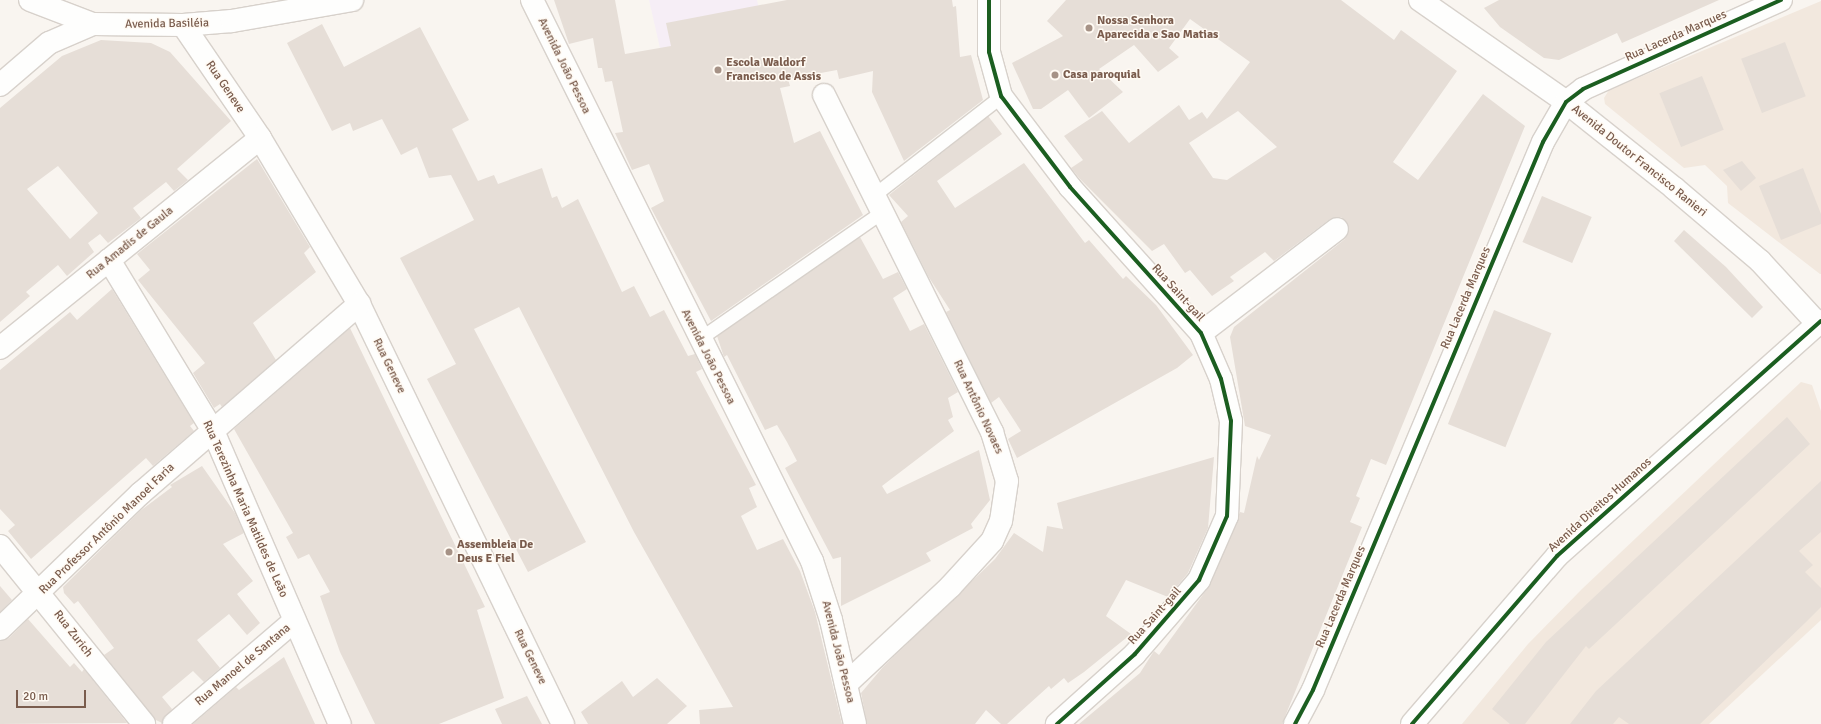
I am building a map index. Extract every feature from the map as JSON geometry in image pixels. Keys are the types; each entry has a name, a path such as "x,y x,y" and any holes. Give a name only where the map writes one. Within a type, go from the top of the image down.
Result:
{"street":[{"path":"30,0 93,24"},
{"name":"Avenida Basiléia","path":"0,85 49,44 93,24 183,25 267,17 352,0"},
{"name":"Avenida João Pessoa","path":"532,0 699,339 812,561 831,620 855,724"},
{"name":"Rua Saint-gail","path":"989,0 989,52 1001,96 1070,187 1201,333 1221,379 1231,421 1227,516 1199,580 1174,612 1135,654 1057,724"},
{"name":"Avenida Doutor Francisco Ranieri","path":"1420,0 1566,102 1726,231 1790,291 1820,325"},
{"name":"Rua Lacerda Marques","path":"1295,724 1313,690 1543,142 1566,102 1583,89 1781,0"},
{"name":"Rua Geneve","path":"183,25 260,138 359,304 563,724"},
{"name":"Rua Antônio Novaes","path":"824,96 992,432 1003,460 1006,502 992,542 950,587 846,684"},
{"name":"Rua Amadis de Gaula","path":"0,348 260,138"},
{"path":"1201,333 1337,229"},
{"name":"Rua Terezinha Maria Matildes de Leão","path":"109,260 213,431 294,621 340,724"},
{"name":"Rua Professor Antônio Manoel Faria","path":"0,629 41,594 141,493 359,304"},
{"name":"Avenida Direitos Humanos","path":"1412,724 1557,556 1820,325"},
{"name":"Rua Zurich","path":"0,546 41,594 144,724"},
{"name":"Rua Manoel de Santana","path":"174,724 294,621"}],"lane":[{"path":"699,339 878,204 1001,96"}],"shaded area":[{"name":"Escola Waldorf Francisco de Assis","path":"649,0 757,0 776,88 674,109"},
{"path":"1821,1 1820,274 1728,203 1727,186 1705,165 1684,168 1605,104 1604,98 1609,90"},
{"path":"1801,382 1812,385 1821,411 1821,620 1709,724 1462,724 1528,644 1582,589"}],"building":[{"path":"554,0 615,0 625,54 671,46 666,23 787,0 952,0 953,7 956,6 960,57 971,55 983,100 904,161 872,92 873,71 839,79 837,70 788,79 790,86 780,88 794,143 820,131 863,215 711,321 651,208 664,201 649,164 632,170 615,133 623,132 612,81 605,82 602,68 598,68 593,38 569,44"},
{"path":"1066,0 1341,0 1394,40 1401,30 1457,71 1393,162 1418,180 1483,94 1525,126 1386,465 1371,459 1356,496 1360,498 1350,522 1362,527 1282,724 1079,724 1140,673 1154,651 1159,655 1210,585 1240,512 1244,513 1257,456 1259,460 1271,435 1245,426 1230,337 1234,327 1345,239 1349,227 1341,217 1330,219 1274,261 1265,252 1230,277 1234,281 1212,296 1190,270 1185,273 1164,244 1152,251 1080,179 1071,168 1083,160 1064,136 1102,111 1129,143 1179,105 1189,120 1202,112 1207,119 1250,62 1190,19 1169,48 1179,57 1158,72 1134,45 1099,69 1123,92 1089,118 1068,90 1041,109 1033,109 1012,63 1063,36 1047,21","holes":["1238,111 1277,147 1227,180 1213,178 1189,143"]},
{"path":"1499,0 1719,0 1622,43 1617,33 1559,60 1544,58 1500,27 1484,8"},
{"path":"322,24 344,67 420,27 469,120 452,129 478,181 494,175 498,184 542,168 552,198 557,196 562,208 578,199 622,292 634,286 650,317 664,310 688,356 695,354 702,369 696,372 756,485 749,488 757,507 741,516 757,550 783,539 800,571 815,612 842,724 700,724 699,710 733,707 634,532 519,307 474,329 586,542 528,572 427,379 456,364 400,258 474,220 451,175 429,178 417,147 401,155 382,119 353,131 350,123 332,131 287,43"},
{"path":"101,40 151,43 170,52 231,121 177,169 188,180 174,191 166,182 133,208 141,218 108,243 100,234 88,243 94,252 67,276 58,265 26,292 30,296 0,322 0,108 62,56","holes":["58,166 98,213 70,239 27,189"]},
{"path":"1785,42 1806,96 1762,113 1741,59"},
{"path":"1702,76 1724,130 1681,147 1659,93"},
{"path":"988,116 1002,134 937,181 955,208 1024,163 1085,243 1089,240 1123,279 1126,276 1156,305 1193,355 1177,368 1017,458 1008,439 1021,431 999,397 991,403 946,312 950,310 928,276 901,222 908,216 889,195"},
{"path":"257,159 310,247 304,253 316,272 253,323 276,360 222,407 220,404 214,408 193,373 205,363 138,280 150,270 137,254"},
{"path":"1742,161 1756,178 1741,191 1723,170"},
{"path":"1803,168 1821,214 1821,224 1781,240 1759,186"},
{"path":"1542,196 1592,217 1572,263 1522,242"},
{"path":"1684,230 1726,267 1763,307 1752,318 1674,241"},
{"path":"860,237 883,279 898,272 907,289 893,298 910,331 924,324 958,392 948,398 953,417 948,420 954,431 882,486 887,494 979,450 990,500 971,524 973,528 926,553 931,561 841,606 841,557 833,559 785,468 797,461 777,425 765,430 727,355 724,357 717,336"},
{"path":"112,289 194,423 190,426 194,431 153,466 146,458 31,559 8,531 15,525 0,509 0,370 70,312 77,320"},
{"path":"1494,310 1551,333 1505,447 1448,424"},
{"path":"350,328 485,607 477,610 504,698 439,724 375,724 340,652 320,596 330,592 309,554 298,559 286,537 293,533 234,429"},
{"path":"1787,417 1810,444 1589,649 1586,646 1525,724 1510,724 1492,709 1546,642"},
{"path":"1214,457 1208,528 1188,573 1168,597 1126,580 1106,616 1131,634 1084,672 1068,683 1064,678 1051,689 1049,686 1007,724 1001,724 986,710 975,724 867,724 861,693 883,667 995,559 1014,533 1043,552 1047,526 1063,529 1057,503"},
{"path":"202,466 235,513 244,533 223,544 253,581 237,594 260,623 247,635 229,614 197,640 220,668 204,682 193,671 162,697 172,709 162,723 156,720 104,655 114,648 78,601 74,604 64,593 63,587 140,511 172,487 170,485"},
{"path":"1821,481 1821,532 1799,551 1813,565 1805,572 1821,588 1821,607 1806,622 1700,724 1629,724 1619,717 1613,724 1570,724 1596,691"},
{"path":"0,586 12,600 0,612"},
{"path":"28,619 70,667 74,663 82,672 84,669 127,723 0,724 0,641 9,638"},
{"path":"284,657 315,724 193,724 236,687 239,690"},
{"path":"657,678 687,706 667,724 588,724 581,712 622,681 633,697"},
{"path":"527,696 542,724 502,724 495,709"}],"cycle path":[{"path":"989,0 989,52 1001,96 1070,187 1201,333 1221,379 1231,421 1227,516 1199,580 1135,654 1057,724"},
{"path":"1295,724 1313,690 1543,142 1566,102 1583,89 1781,0"},
{"path":"1412,724 1557,556 1821,321"}],"place":[{"name":"Nossa Senhora Aparecida e Sao Matias","path":"1089,28"},
{"name":"Escola Waldorf Francisco de Assis","path":"718,70"},
{"name":"Casa paroquial","path":"1055,75"},
{"name":"Assembleia De Deus E Fiel","path":"449,552"}]}
